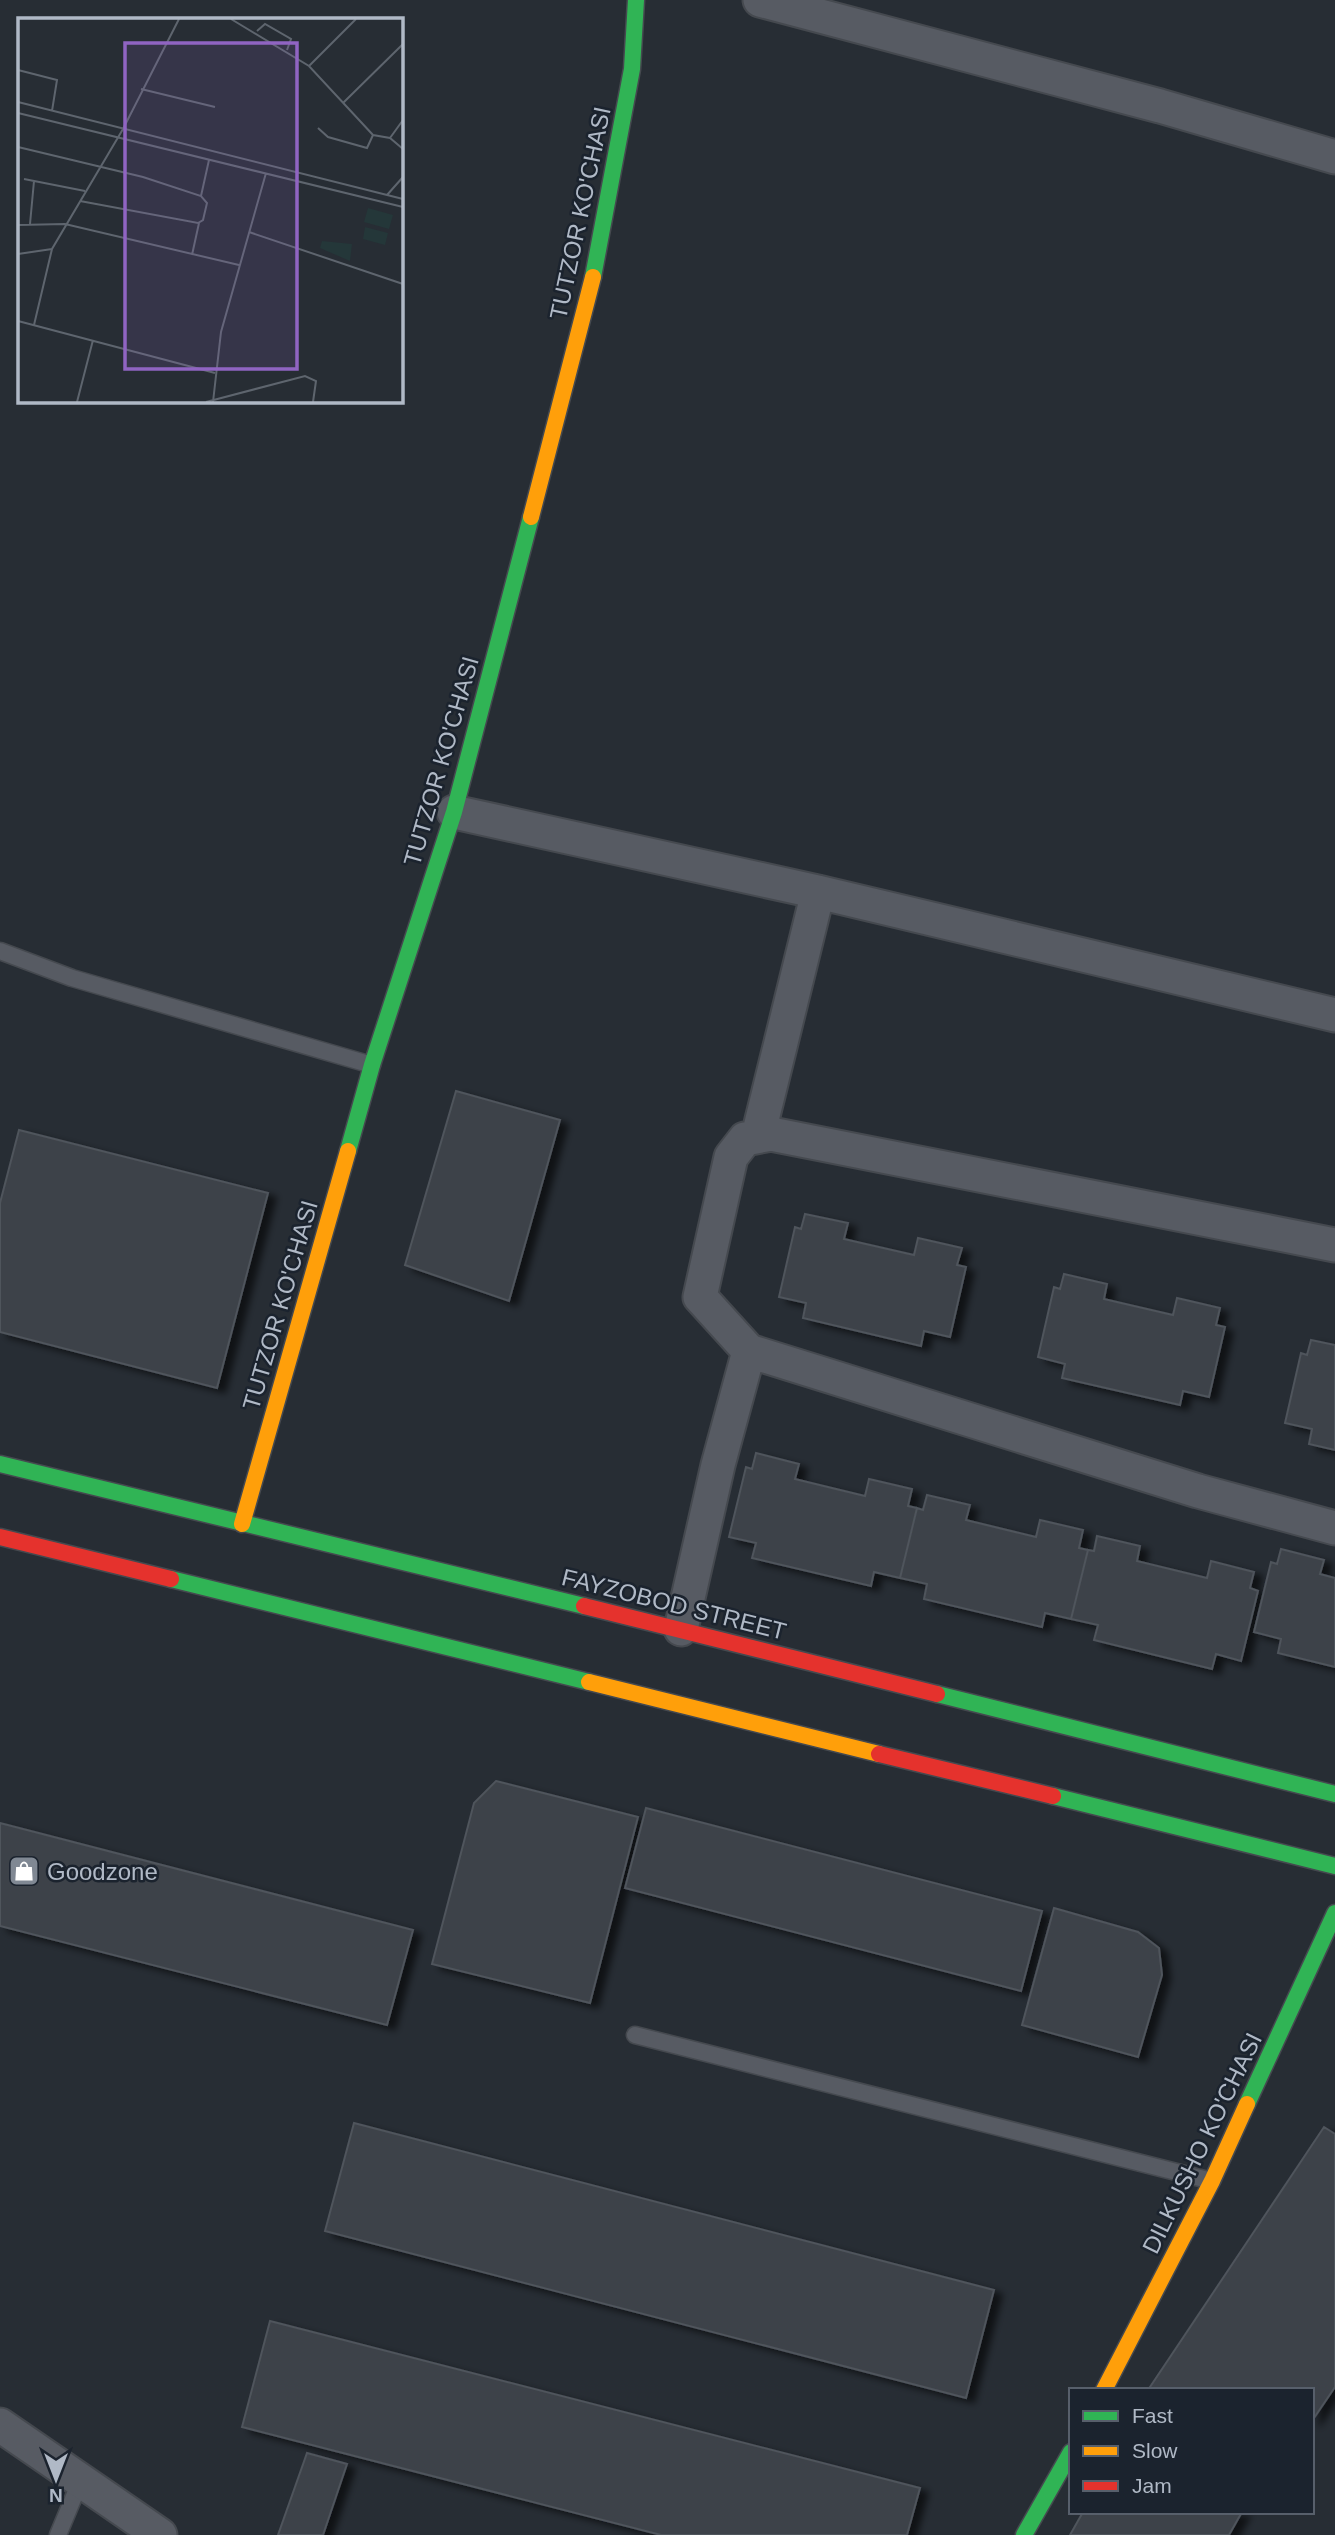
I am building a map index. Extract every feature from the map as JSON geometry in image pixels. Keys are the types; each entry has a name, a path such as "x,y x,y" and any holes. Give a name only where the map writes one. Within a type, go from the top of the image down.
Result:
{"main road":[{"name":"TUTZOR KO'CHASI","path":"242,1524 372,1065 454,812 590,291 632,69 636,0"},
{"name":"FAYZOBOD STREET","path":"0,1464 681,1629 1335,1794"},
{"path":"0,1537 1335,1866"},
{"name":"DILKUSHO KO'CHASI","path":"1105,2388 1212,2181 1335,1913"},
{"path":"1024,2535 1069,2456"}],"street":[{"path":"760,0 1160,106 1335,157"},
{"path":"454,812 817,892 1335,1015"},
{"path":"758,1136 817,892"},
{"path":"1335,1245 771,1134 745,1139 731,1157 700,1297 749,1351 1198,1491 1335,1528"},
{"path":"681,1629 718,1465 749,1351"},
{"path":"0,2425 160,2535"}],"lane":[{"path":"0,951 72,978 372,1065"},
{"path":"635,2035 1212,2181"},
{"path":"58,2535 80,2482"}],"building":[{"path":"456,1091 560,1120 509,1301 405,1265"},
{"path":"19,1130 268,1193 217,1388 0,1332 0,1203"},
{"path":"805,1214 848,1223 844,1239 914,1255 918,1238 962,1248 957,1265 966,1267 950,1337 924,1331 921,1346 803,1318 806,1303 779,1297 795,1227 801,1229"},
{"path":"1064,1274 1107,1284 1104,1299 1173,1315 1177,1298 1220,1308 1216,1325 1225,1327 1209,1397 1183,1391 1180,1405 1062,1378 1065,1364 1038,1357 1054,1287 1060,1289"},
{"path":"1311,1340 1335,1345 1335,1450 1309,1444 1312,1429 1285,1423 1301,1353 1307,1355"},
{"path":"756,1453 799,1464 795,1479 865,1496 869,1479 912,1489 908,1506 917,1508 900,1578 874,1572 871,1586 752,1558 756,1543 729,1537 746,1467 752,1469"},
{"path":"927,1495 970,1505 966,1520 1036,1537 1040,1520 1083,1530 1079,1548 1088,1550 1071,1619 1045,1613 1042,1627 924,1599 927,1584 900,1578 917,1508 923,1510"},
{"path":"1097,1536 1140,1546 1137,1561 1207,1578 1211,1561 1254,1572 1250,1588 1258,1591 1241,1661 1216,1654 1212,1669 1094,1640 1098,1625 1071,1619 1088,1550 1094,1551"},
{"path":"1281,1549 1324,1560 1320,1574 1335,1578 1335,1667 1278,1653 1281,1639 1254,1632 1271,1562 1277,1564"},
{"path":"496,1781 638,1817 590,2003 432,1964 474,1803"},
{"path":"646,1808 1042,1911 1021,1991 625,1888"},
{"path":"0,1823 413,1930 387,2025 0,1926"},
{"path":"1054,1908 1138,1932 1159,1948 1162,1975 1138,2057 1022,2025"},
{"path":"354,2123 994,2290 966,2398 325,2231"},
{"path":"1324,2127 1335,2134 1335,2387 1314,2418 1314,2388 1149,2388"},
{"path":"270,2321 920,2488 907,2535 661,2535 242,2427"},
{"path":"307,2453 347,2464 323,2535 278,2535"},
{"path":"1082,2514 1241,2514 1229,2535 1070,2535"}],"traffic: fast":[{"path":"593,277 632,69 636,0"},
{"path":"348,1151 372,1065 454,812 531,517"},
{"path":"0,1464 584,1606"},
{"path":"171,1579 589,1682"},
{"path":"937,1694 1335,1794"},
{"path":"1053,1796 1335,1866"},
{"path":"1247,2104 1335,1913"},
{"path":"1024,2535 1069,2456"}],"traffic: slow":[{"path":"531,517 593,277"},
{"path":"242,1524 348,1151"},
{"path":"589,1682 879,1754"},
{"path":"1105,2388 1212,2181 1247,2104"}],"traffic: jam":[{"path":"0,1537 171,1579"},
{"path":"584,1606 937,1694"},
{"path":"879,1754 1053,1796"}],"place":[{"name":"Goodzone","path":"24,1871"}]}
